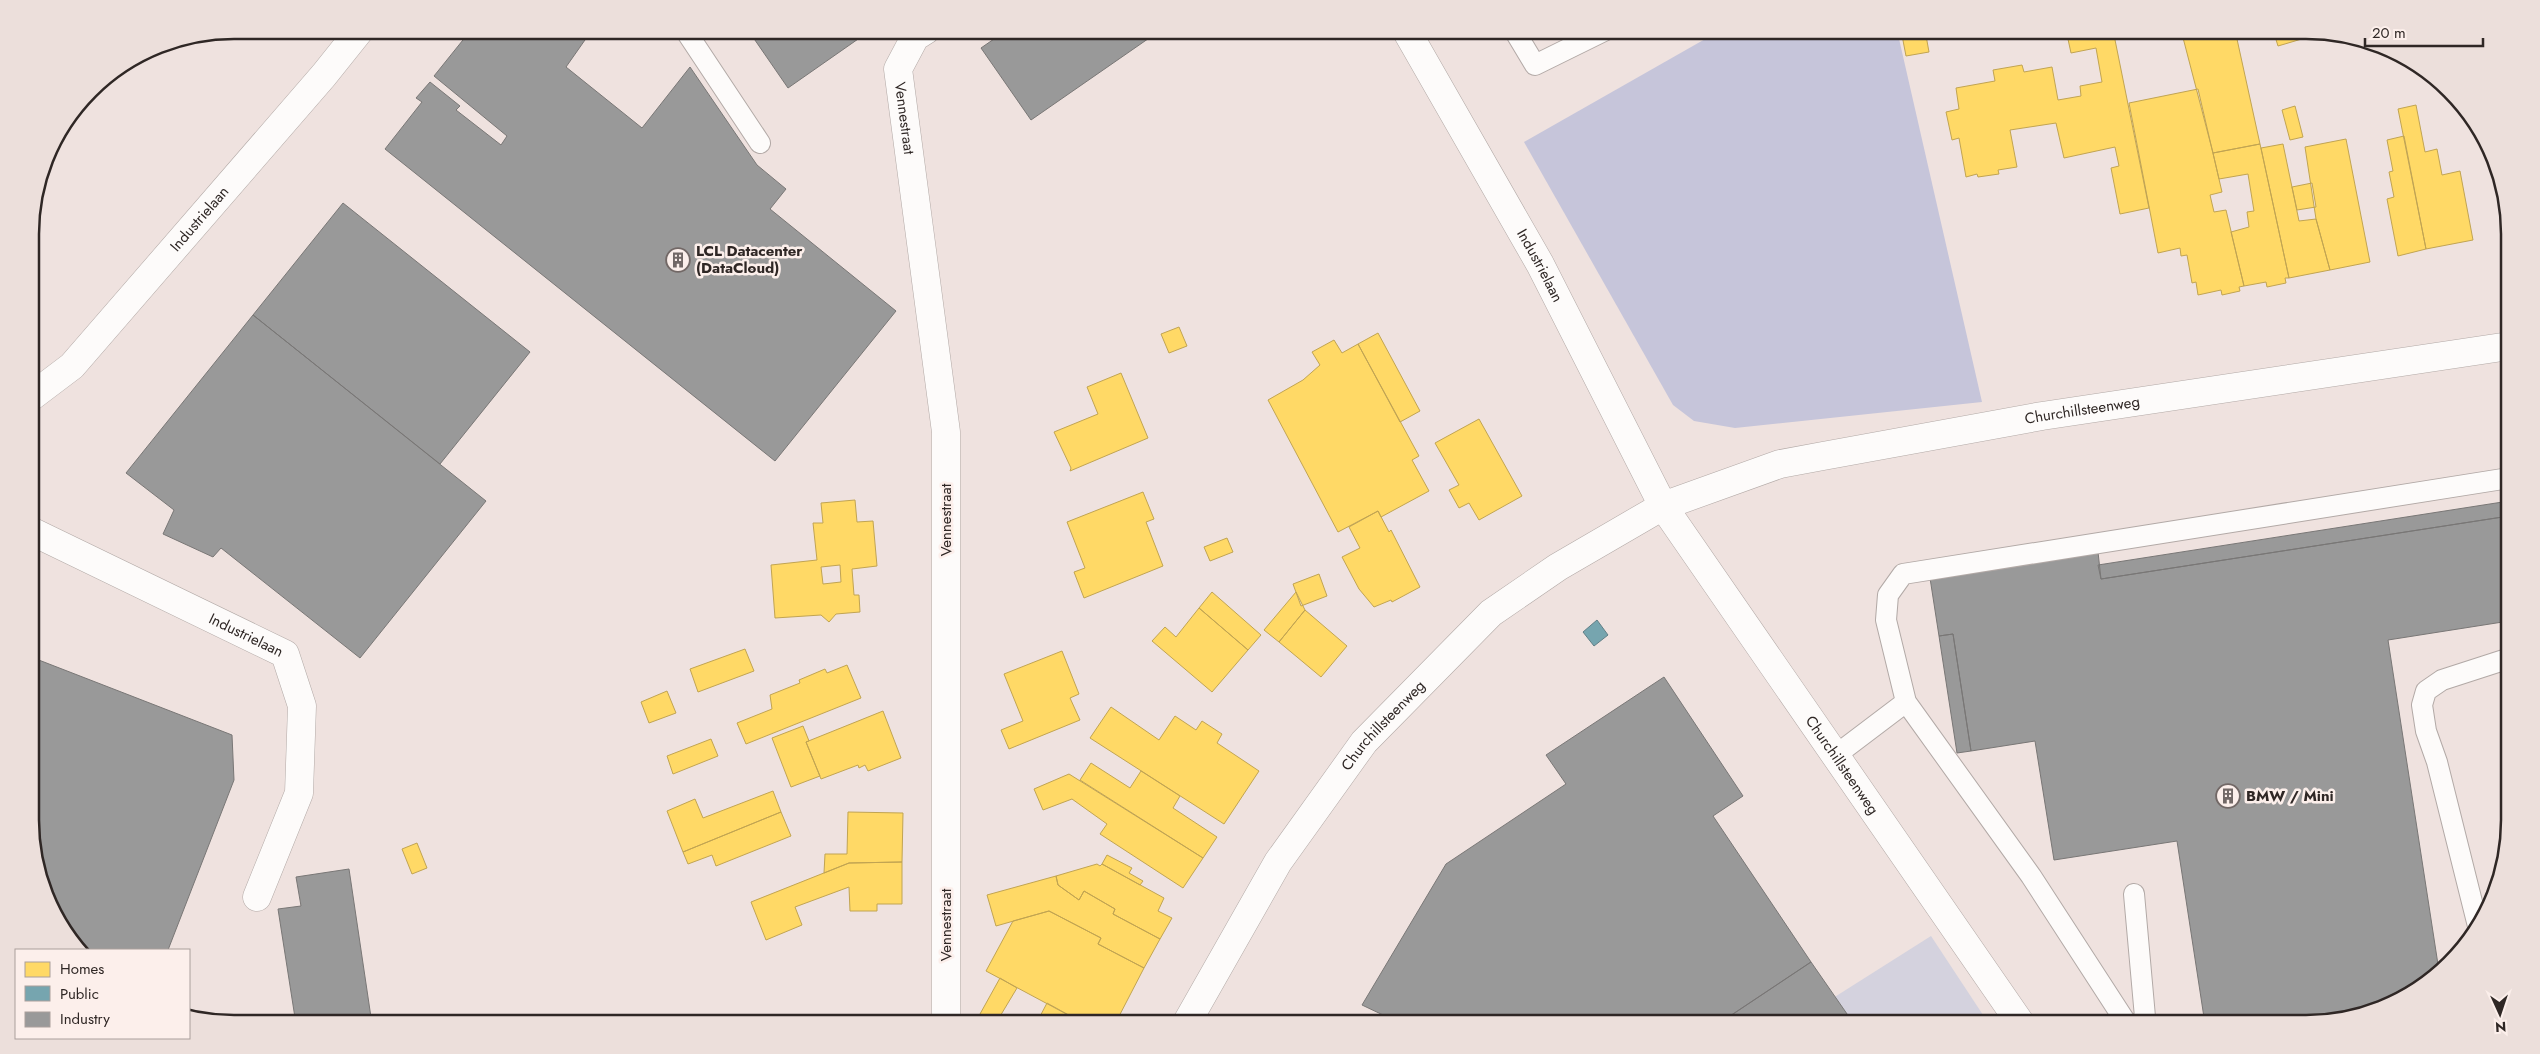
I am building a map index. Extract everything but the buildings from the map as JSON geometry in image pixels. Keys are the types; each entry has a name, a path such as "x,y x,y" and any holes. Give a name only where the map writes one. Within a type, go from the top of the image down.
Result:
{"street":[{"name":"Industrielaan","path":"39,391 72,366 324,76 353,39"},
{"name":"Vennestraat","path":"914,39 898,69 946,432 946,1015"},
{"name":"Industrielaan","path":"1411,39 1540,264 1663,506"},
{"name":"Churchillsteenweg","path":"1191,1015 1278,862 1364,742 1491,613 1558,567 1663,506 1780,464 1822,456 2042,416 2501,347"},
{"name":"Churchillsteenweg","path":"1663,506 2015,1015"},
{"name":"Industrielaan","path":"39,536 285,654 302,706 299,792 257,897"}],"lane":[{"path":"692,39 760,143"},
{"path":"1520,39 1536,65 1588,39"},
{"path":"2121,1015 2031,876 1906,702 1886,620 1888,595 1903,574 2501,479"},
{"path":"2476,917 2437,762 2426,731 2422,705 2426,691 2442,680 2501,661"},
{"path":"1836,755 1906,702"},
{"path":"2134,894 2145,1015"}],"shaded area":[{"path":"1705,39 1899,39 1982,402 1735,428 1694,421 1673,405 1524,142"},
{"path":"1931,936 1983,1015 1806,1015"}],"place":[{"name":"LCL Datacenter (DataCloud)","path":"678,260"},
{"name":"BMW / Mini","path":"2228,796"}]}
